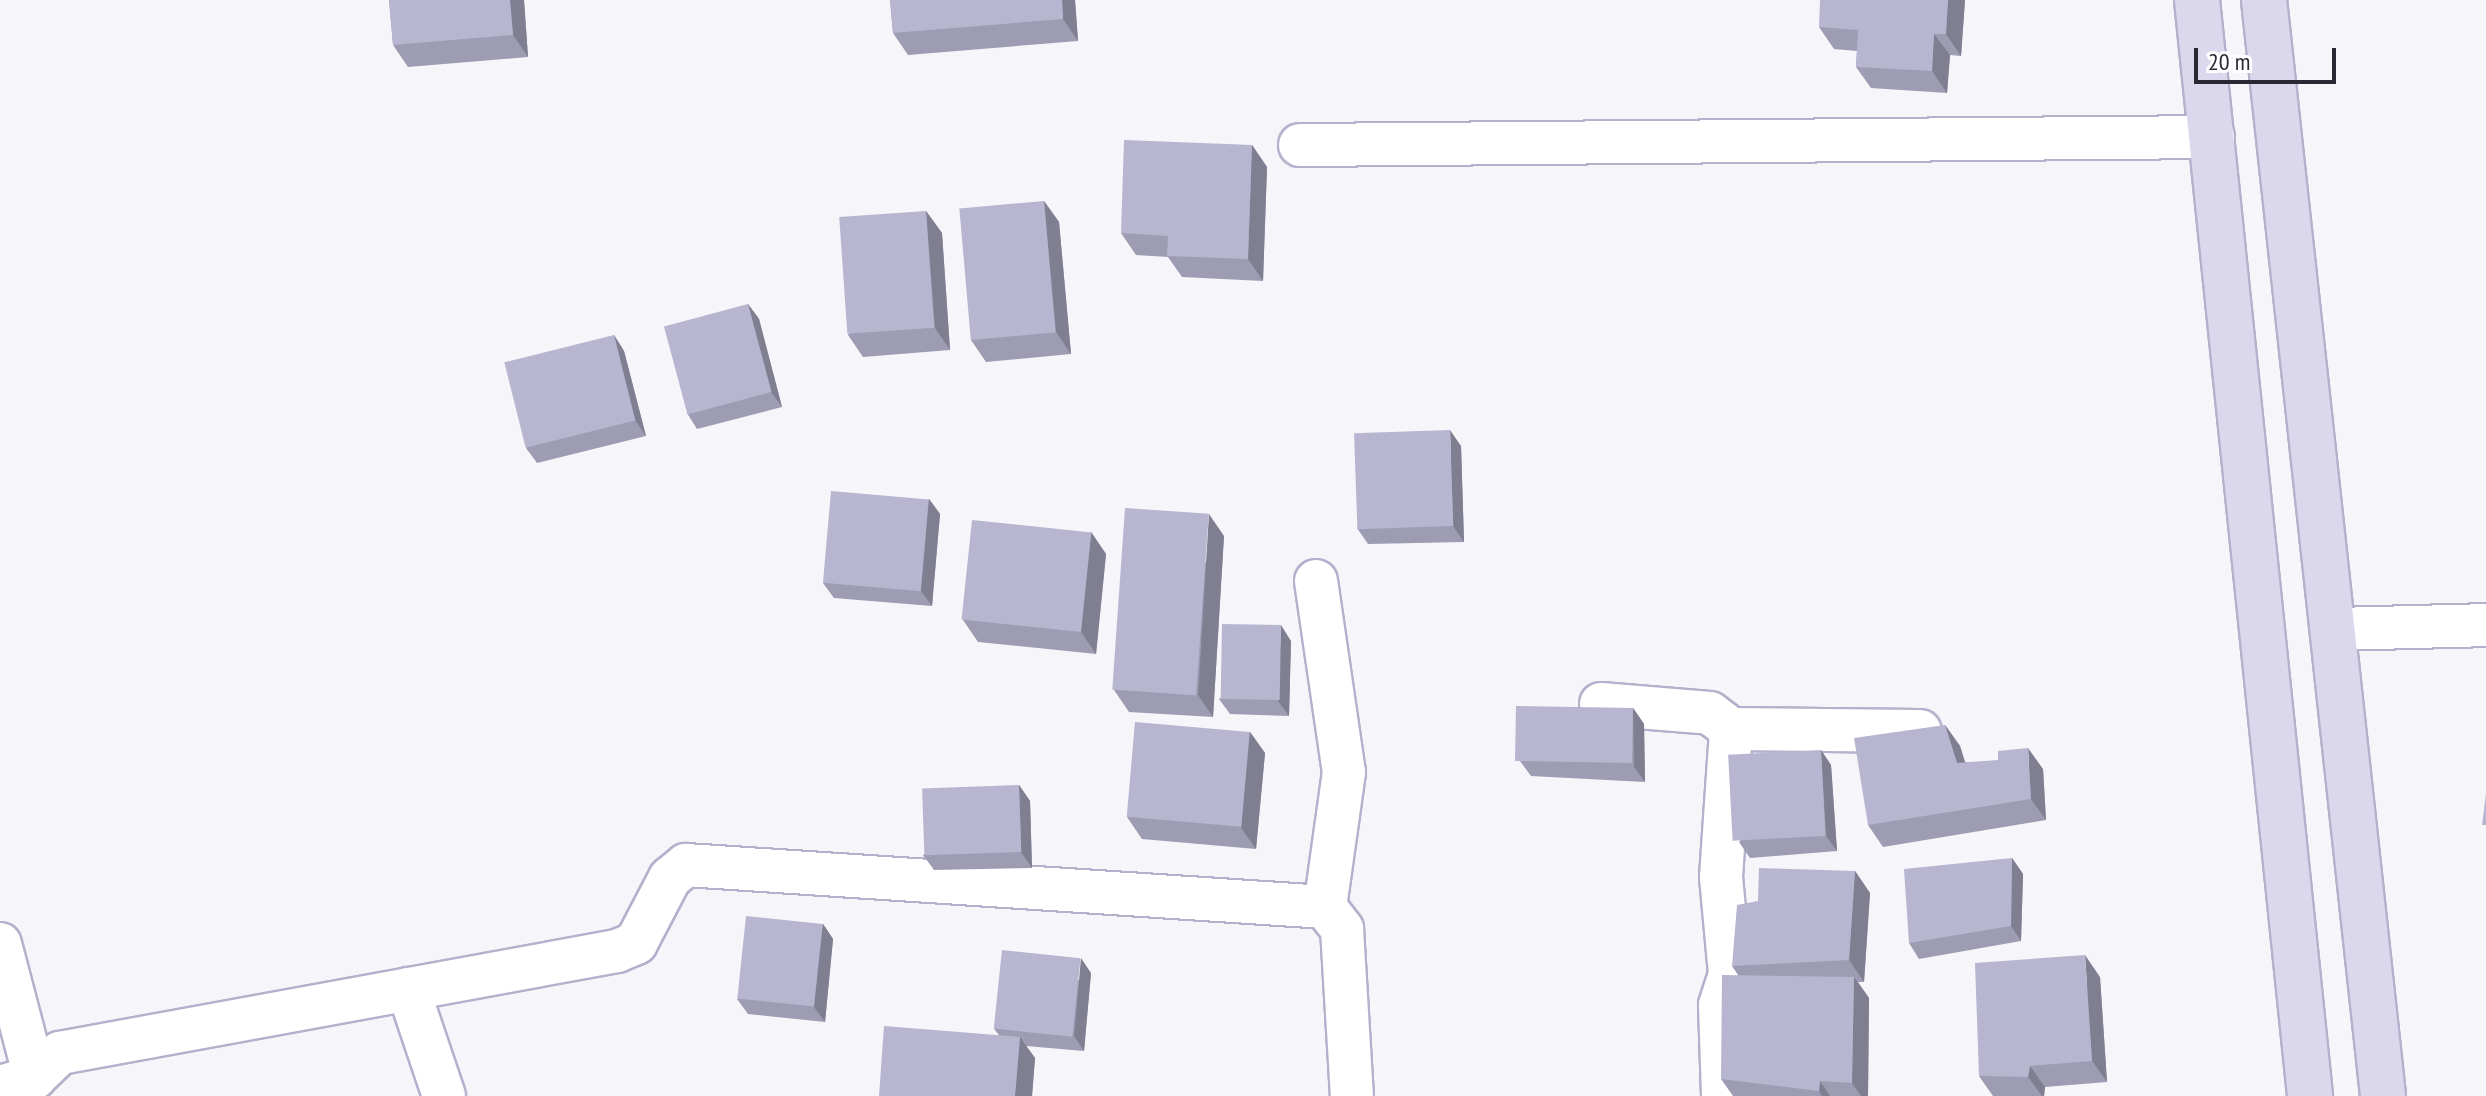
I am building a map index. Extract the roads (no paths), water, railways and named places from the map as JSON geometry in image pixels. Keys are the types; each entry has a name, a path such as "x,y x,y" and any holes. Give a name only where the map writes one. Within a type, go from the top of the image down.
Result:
{"main road":[{"path":"2197,0 2242,392 2310,1096"},
{"path":"2264,0 2306,393 2337,629 2383,1096"},
{"path":"2242,392 2306,393"}],"street":[{"path":"1300,145 2213,137"},
{"path":"1316,581 1344,772 1325,907 1342,929 1352,1096"},
{"path":"2337,629 2486,625"},
{"path":"1601,704 1710,713 1731,729 1920,731"},
{"path":"1723,1096 1720,1005 1730,974 1721,877 1731,729"},
{"path":"0,944 17,1082 60,1053 408,989 636,943 670,878 686,865 1325,907"},
{"path":"408,989 444,1096"}]}
